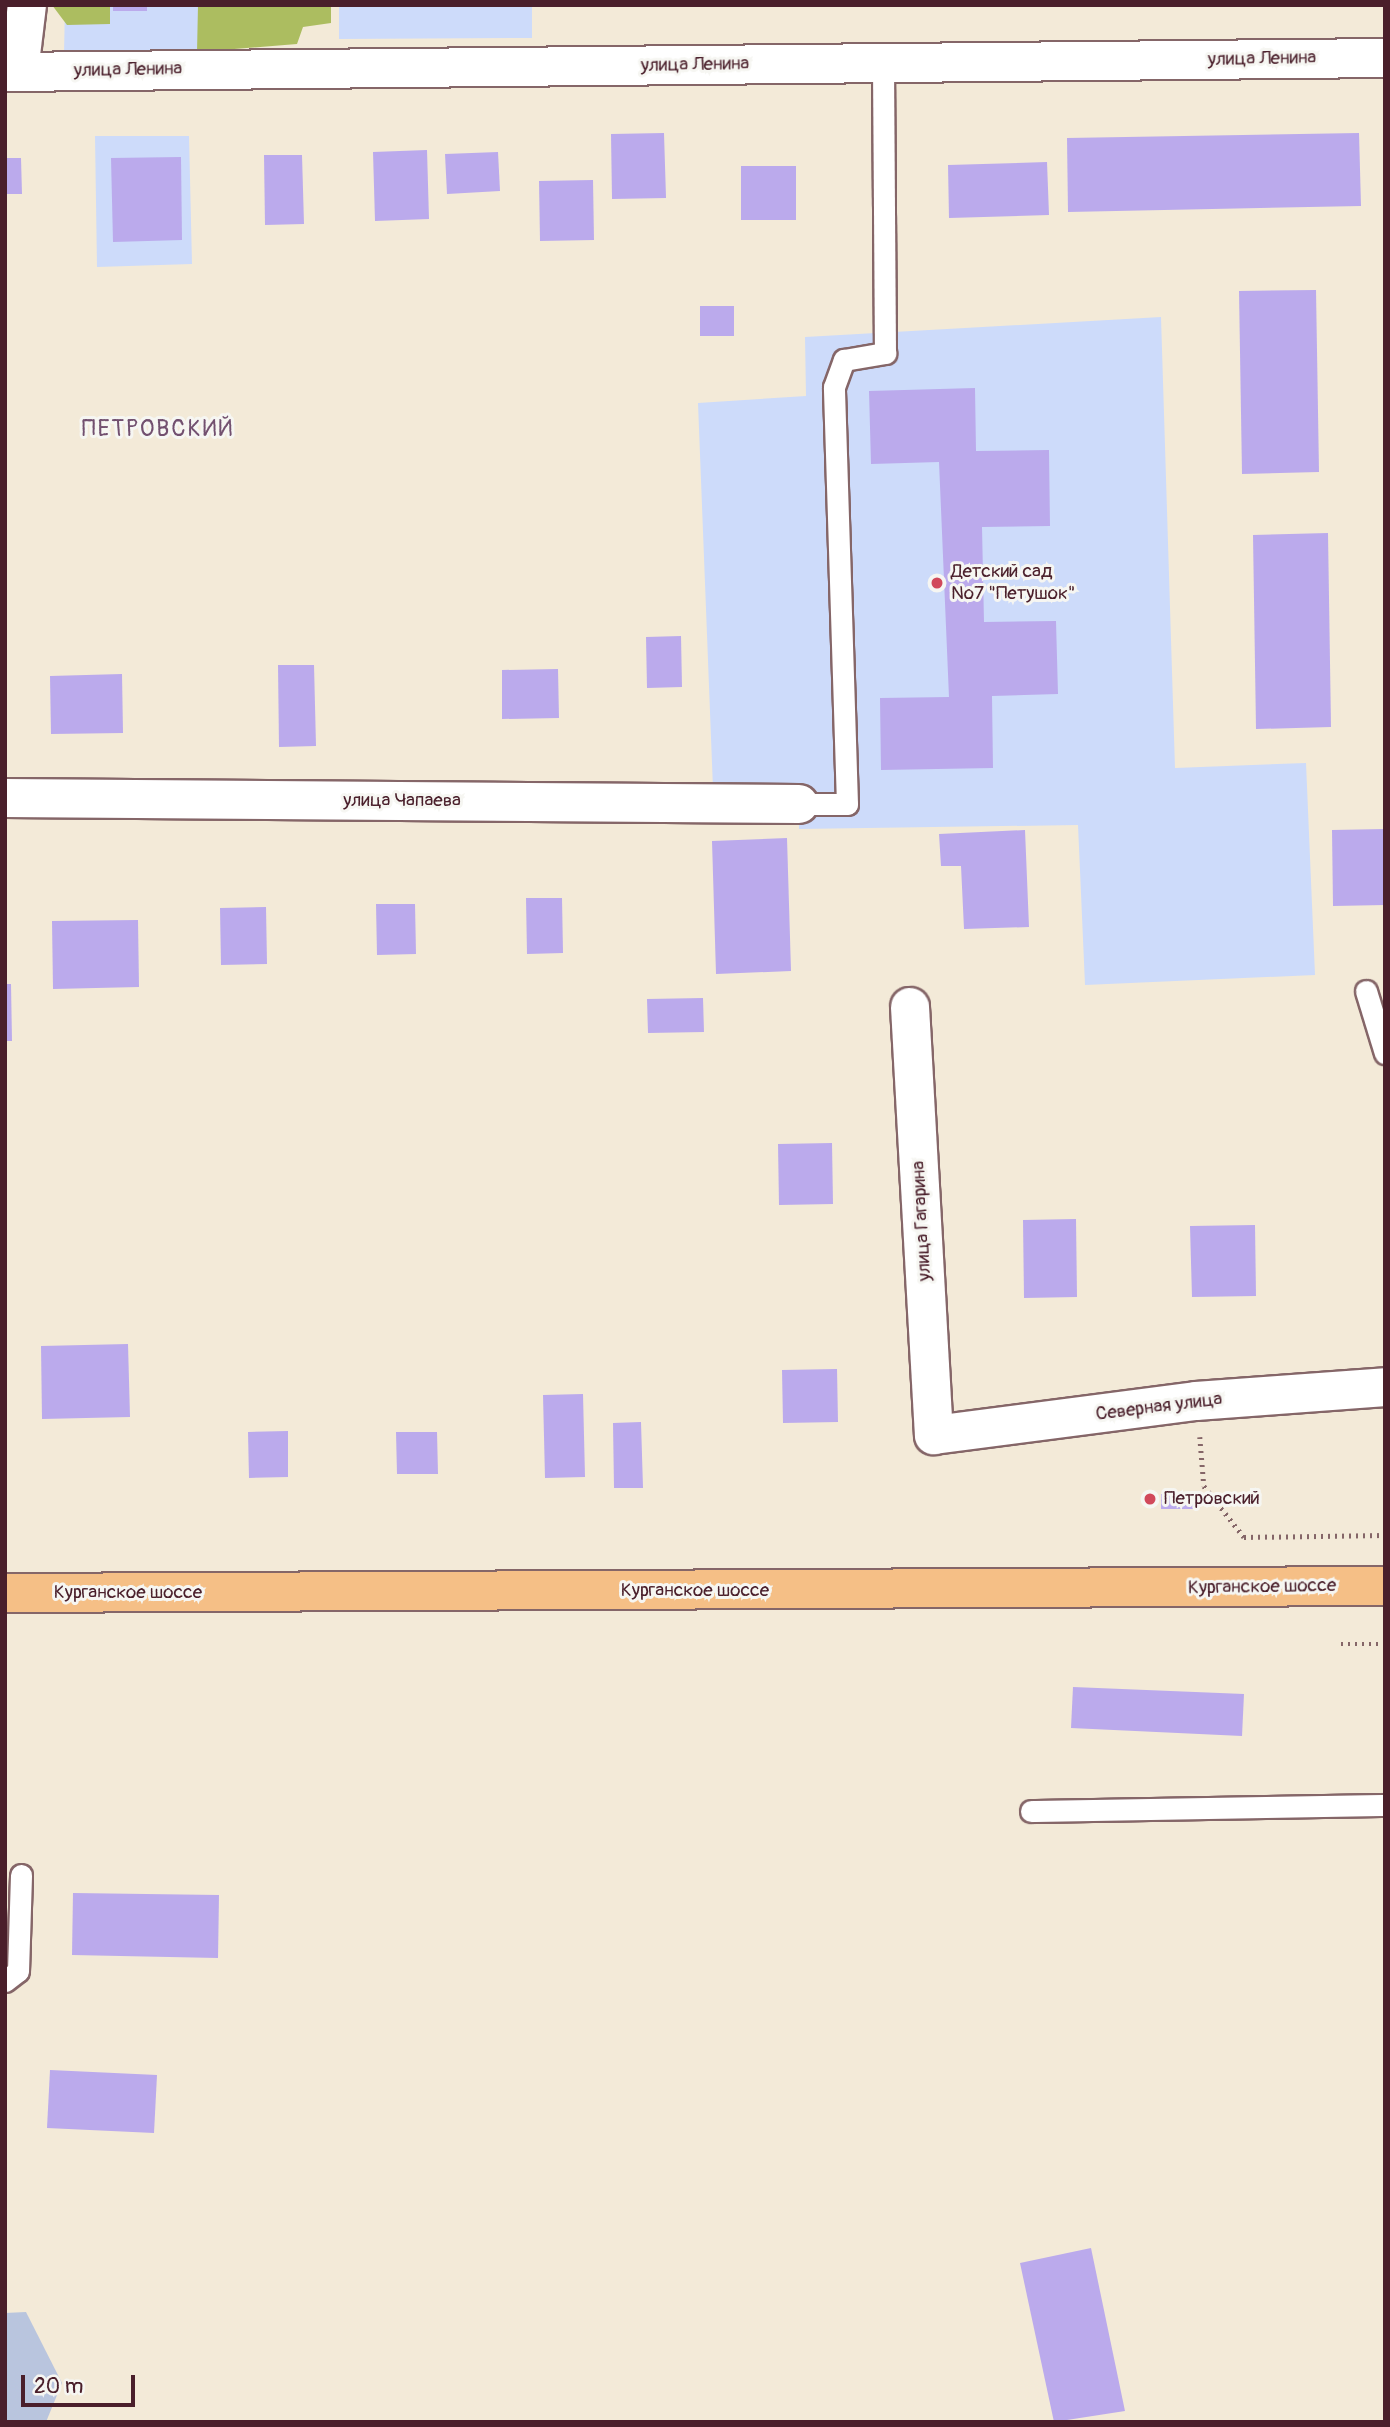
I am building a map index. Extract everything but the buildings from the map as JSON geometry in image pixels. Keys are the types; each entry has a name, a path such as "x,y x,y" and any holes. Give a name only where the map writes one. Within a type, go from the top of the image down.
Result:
{"main road":[{"name":"Курганское шоссе","path":"5,1594 1385,1586"}],"street":[{"path":"12,72 27,5"},
{"name":"улица Ленина","path":"12,72 1385,58"},
{"name":"улица Чапаева","path":"5,798 799,804"},
{"name":"улица Гагарина","path":"910,1007 934,1435"},
{"name":"Северная улица","path":"934,1435 1196,1401 1385,1387"}],"lane":[{"path":"799,804 847,804 834,387 844,360 884,353 883,63"},
{"path":"1366,991 1385,1053"},
{"path":"1031,1811 1385,1805"},
{"path":"5,1981 18,1971 21,1875"}],"path":[{"path":"1196,1401 1204,1486 1244,1537 1385,1535"},
{"path":"1341,1644 1385,1644"}],"shaded area":[{"path":"65,5 235,5 234,55 64,54"},
{"path":"339,5 532,5 532,38 339,39"},
{"path":"95,136 189,136 192,264 97,267"},
{"name":"Детский сад №7 \"Петушок\"","path":"1161,317 1175,768 1306,763 1315,975 1085,985 1078,825 799,829 799,804 713,789 698,403 806,396 805,337"},
{"path":"26,2312 62,2383 46,2422 5,2422 5,2313"}],"green space":[{"path":"52,5 110,5 110,24 67,25"},
{"path":"198,5 331,5 331,23 303,27 297,44 197,52"},
{"path":"1383,255 1385,255 1384,590"}],"place":[{"name":"Детский сад №7 \"Петушок\"","path":"937,583"},
{"name":"Петровский","path":"1150,1499"}],"district":[{"name":"ПЕТРОВСКИЙ","path":"158,429"}]}
